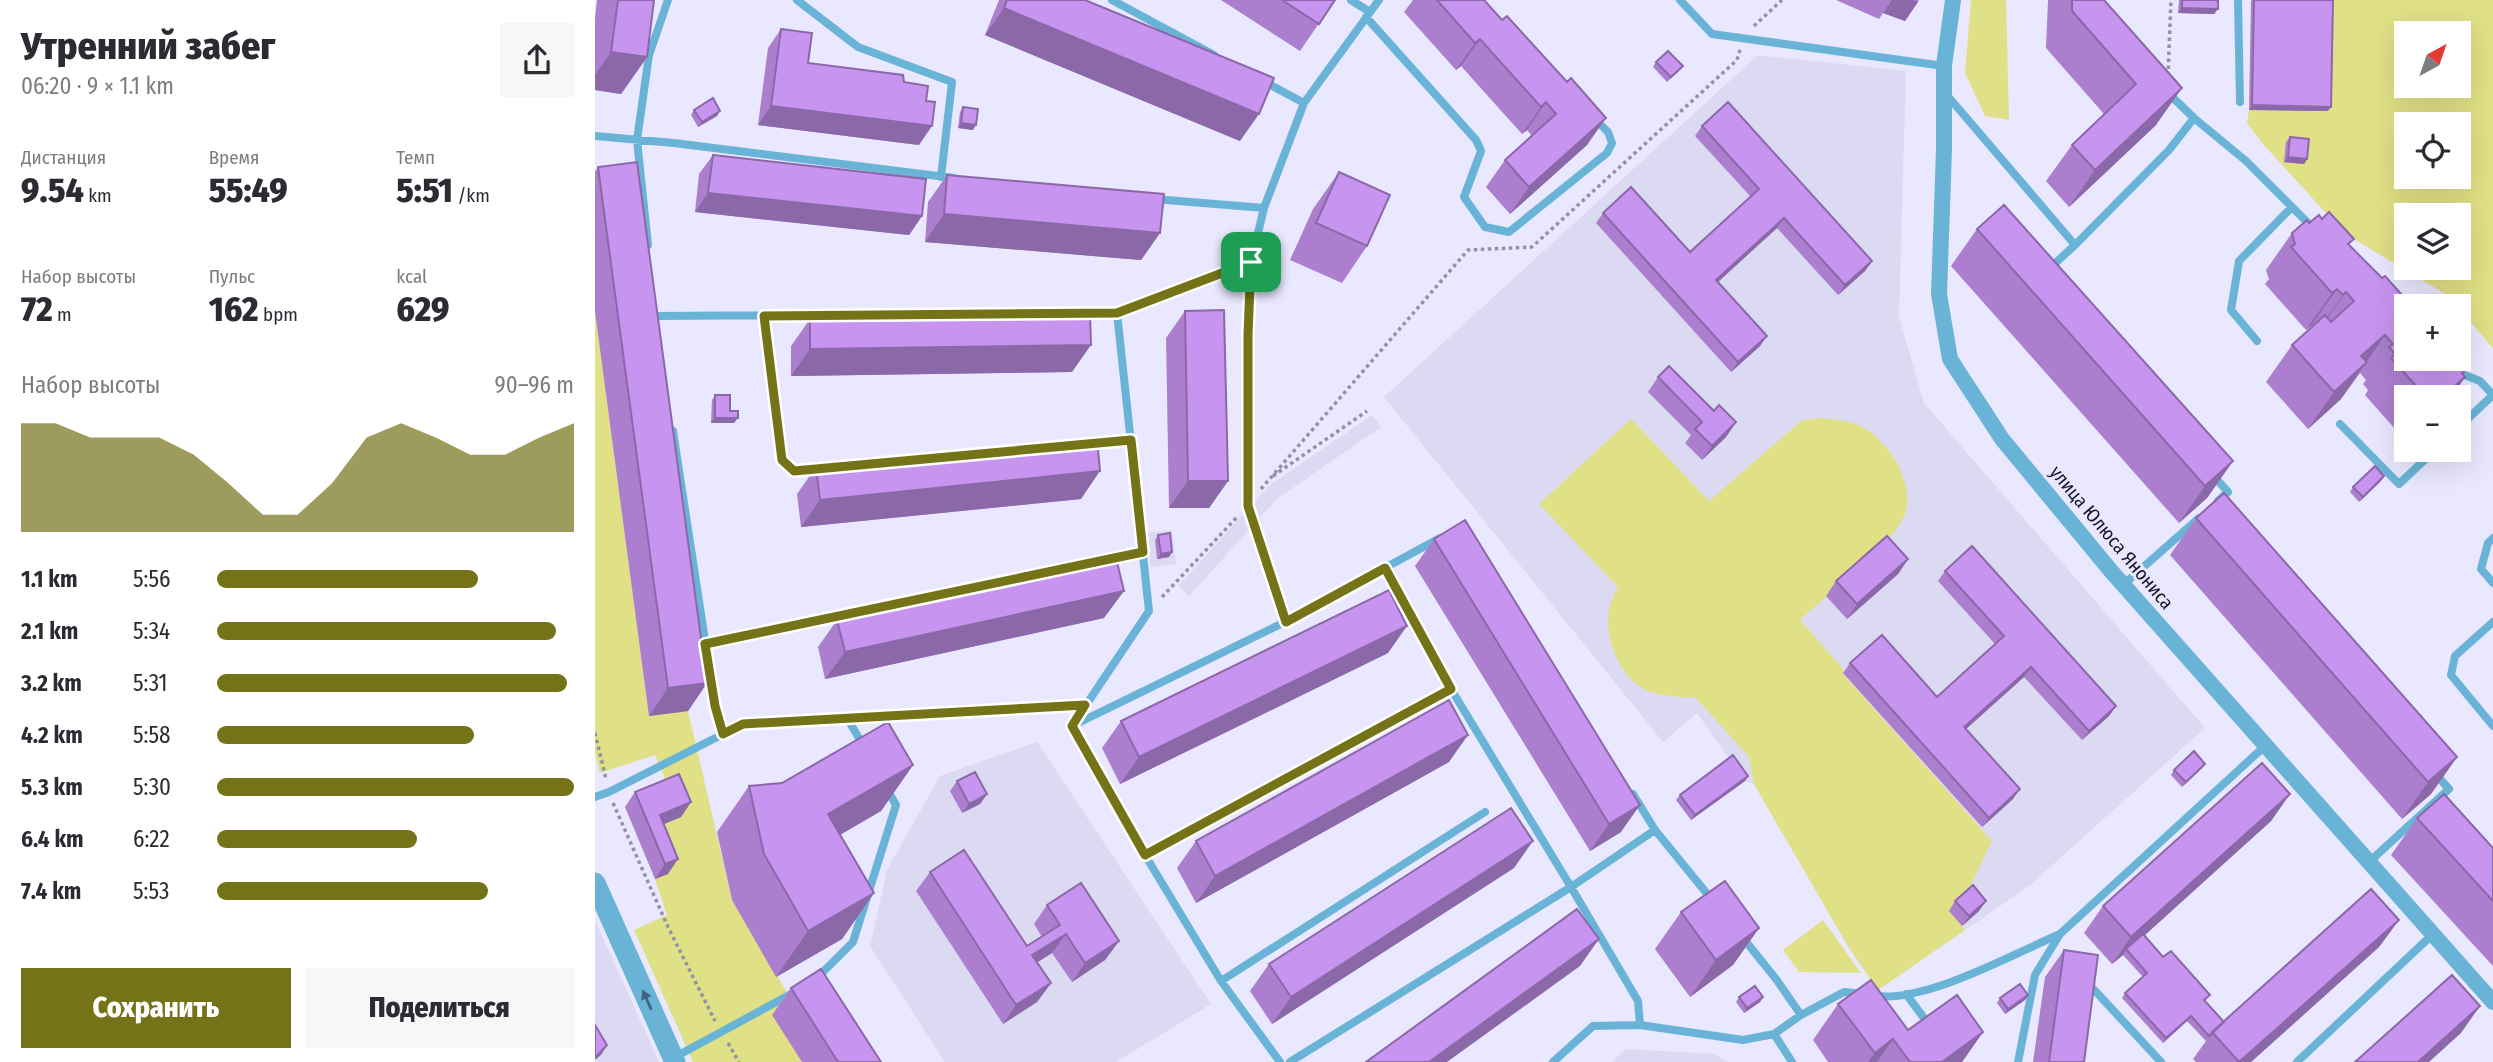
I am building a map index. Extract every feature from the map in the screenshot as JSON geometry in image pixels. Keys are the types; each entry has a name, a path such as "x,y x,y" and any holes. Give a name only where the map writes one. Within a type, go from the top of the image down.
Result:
{"street":[{"name":"улица Юлюса Янониса","path":"1953,0 1944,66 1939,294 1949,359 2003,439 2123,585 2493,1002"},
{"path":"595,883 674,1060"}],"lane":[{"path":"649,248 637,140 649,55 668,0"},
{"path":"797,0 858,47 952,82 941,177"},
{"path":"1112,0 1220,58"},
{"path":"1352,0 1476,140 1481,151 1464,197 1485,227 1509,233 1607,153 1612,143 1608,132 1590,113"},
{"path":"1286,622 1248,506 1251,262 1264,208 1304,103 1379,0"},
{"path":"1680,0 1712,34 1944,66"},
{"path":"2238,0 2239,102"},
{"path":"1256,77 1304,103"},
{"path":"2159,82 2194,118 2246,161 2321,236"},
{"path":"1944,92 2075,245"},
{"path":"2046,271 2169,150 2194,118"},
{"path":"595,136 969,180"},
{"path":"1147,198 1264,208"},
{"path":"2257,341 2231,310 2239,261 2292,207"},
{"path":"656,316 1117,313 1251,262"},
{"path":"654,302 658,330"},
{"path":"1072,726 1149,611 1117,313"},
{"path":"764,316 782,460 794,471 834,467"},
{"path":"2454,371 2480,381 2493,395 2471,416"},
{"path":"2340,424 2399,484 2422,462"},
{"path":"672,425 715,706 723,734"},
{"path":"1077,445 1131,440"},
{"path":"2201,462 2228,492 2212,506"},
{"path":"2123,585 2204,513"},
{"path":"1072,726 1286,622 1451,532"},
{"path":"2493,538 2488,542 2481,569 2493,583"},
{"path":"705,644 1143,552"},
{"path":"1385,568 1451,689 1638,1001 1640,1025"},
{"path":"2493,622 2455,656 2451,675 2493,726"},
{"path":"1145,855 1451,689"},
{"path":"595,797 743,724 1085,705"},
{"path":"847,718 865,750"},
{"path":"1072,726 1221,981 1280,1062"},
{"path":"2018,1062 2035,975 2060,934 2266,745"},
{"path":"2369,862 2449,789 2422,759"},
{"path":"821,993 814,981 853,942 896,805 884,783"},
{"path":"1625,783 1655,830 1716,904"},
{"path":"2426,810 2434,819"},
{"path":"1221,981 1485,812"},
{"path":"1290,1062 1571,887 1655,830"},
{"path":"1733,925 1801,1015"},
{"path":"2297,1062 2433,933"},
{"path":"1553,1062 1593,1026 1640,1025 1743,1040 1774,1034 1801,1015 1844,992 1885,997 1929,991 2060,934"},
{"path":"2054,945 2062,954"},
{"path":"2079,972 2161,1062"},
{"path":"2085,995 2087,982"},
{"path":"674,1060 802,988"},
{"path":"1906,994 1936,1033"},
{"path":"1774,1034 1792,1062"}],"path":[{"path":"1149,611 1248,506 1468,250 1532,247 1737,60 1743,38 1782,0"},
{"path":"2168,92 2171,0"},
{"path":"1269,479 1367,411"},
{"path":"595,733 609,792 668,927 739,1062"}],"shaded area":[{"path":"1971,0 2006,0 2009,120 1985,116 1965,73"},
{"path":"2330,0 2493,0 2493,348 2471,323 2471,294 2445,294 2422,280 2471,280 2471,203 2394,203 2394,263 2344,233 2262,143 2247,123 2249,110 2327,111"},
{"path":"1758,55 1906,71 1899,317 1924,403 2205,728 2029,886 1878,990 1849,948 1754,784 1745,781 1697,713 1663,742 1384,397"},
{"path":"595,312 649,715 688,711 732,900 793,1002 802,1062 693,1062 634,930 667,915 655,879 668,874 650,830 681,816 655,755 600,773 595,753"},
{"path":"1372,415 1381,427 1277,499 1189,596 1178,586 1270,485"},
{"path":"1818,418 1859,426 1883,444 1899,467 1905,482 1907,507 1899,526 1888,540 1800,620 1845,671 1843,674 1992,841 1966,895 1962,926 1965,930 1878,990 1849,948 1754,784 1749,757 1695,697 1652,692 1637,685 1630,678 1613,650 1608,629 1609,611 1618,587 1539,504 1631,419 1709,501 1801,421"},
{"path":"1172,530 1176,564 1151,567 1147,533"},
{"path":"1037,742 1211,1004 1116,1062 945,1062 870,946 887,870 940,776"},
{"path":"595,920 659,1062 595,1062"},
{"path":"1823,920 1861,973 1799,972 1783,950"},
{"path":"1626,1049 1714,1054 1729,1062 1612,1062"}],"building":[{"path":"618,0 654,0 647,57 611,52"},
{"path":"1007,0 1085,0 1274,78 1259,114 1004,8"},
{"path":"1282,0 1335,0 1319,24"},
{"path":"1437,0 1484,0 1502,20 1507,16 1567,82 1571,78 1606,118 1529,187 1505,160 1556,114 1546,102 1541,107 1480,39 1475,43"},
{"path":"2072,0 2104,0 2182,88 2095,170 2072,145 2136,84 2072,11"},
{"path":"2182,0 2218,0 2218,9 2182,8"},
{"path":"2254,0 2333,0 2331,107 2252,105"},
{"path":"781,29 812,33 808,63 903,75 904,82 928,86 926,101 935,102 932,126 771,106"},
{"path":"1668,51 1683,66 1671,77 1656,62"},
{"path":"713,98 720,111 702,122 694,110"},
{"path":"1728,102 1872,261 1845,285 1784,218 1716,280 1767,336 1738,362 1603,213 1631,187 1690,252 1759,189 1702,126"},
{"path":"963,107 978,109 976,125 961,123"},
{"path":"2290,137 2309,139 2307,159 2288,157"},
{"path":"713,155 926,179 922,216 708,193"},
{"path":"637,162 707,683 668,688 598,167"},
{"path":"1339,172 1390,195 1367,246 1316,223"},
{"path":"947,175 1164,194 1160,233 944,214"},
{"path":"2004,205 2233,461 2205,486 1977,229"},
{"path":"2329,212 2354,239 2348,244 2401,294 2394,294 2394,353 2389,347 2393,344 2385,335 2361,356 2367,362 2334,392 2292,345 2325,315 2331,322 2354,301 2346,292 2343,295 2337,289 2332,293 2291,247 2295,244 2292,233 2307,220 2309,223 2319,215 2322,219"},
{"path":"1224,310 1228,481 1188,481 1185,311"},
{"path":"1090,314 1091,345 810,349 810,319"},
{"path":"1669,366 1714,411 1719,405 1736,422 1712,446 1695,429 1702,422 1658,377"},
{"path":"2403,371 2464,371 2462,373 2465,377 2456,385 2415,385"},
{"path":"715,395 730,395 730,411 738,411 738,418 715,418"},
{"path":"1097,439 1100,471 820,500 816,467"},
{"path":"2375,466 2384,476 2363,497 2353,487"},
{"path":"2224,493 2457,757 2428,782 2196,518"},
{"path":"1465,520 1640,805 1609,824 1434,539"},
{"path":"1170,533 1172,552 1161,554 1158,535"},
{"path":"1887,536 1908,559 1857,604 1836,581"},
{"path":"1972,546 2116,706 2089,731 2031,667 1964,727 2020,789 1989,818 1850,663 1882,635 1937,697 2004,636 1945,571"},
{"path":"1116,558 1124,591 845,652 837,620"},
{"path":"1389,590 1407,626 1139,757 1121,721"},
{"path":"1449,700 1468,735 1215,876 1196,841"},
{"path":"888,722 913,765 828,814 874,893 808,931 764,854 749,786 782,783"},
{"path":"2194,751 2205,764 2186,782 2174,770"},
{"path":"1733,755 1748,776 1695,815 1680,795"},
{"path":"2262,763 2290,794 2131,937 2103,906"},
{"path":"975,772 987,794 969,804 957,781"},
{"path":"679,774 691,802 660,815 678,859 665,864 635,792"},
{"path":"2444,794 2493,848 2493,901 2417,818"},
{"path":"1511,808 1533,841 1291,997 1269,964"},
{"path":"964,850 1027,946 1060,925 1047,905 1081,883 1119,941 1085,963 1066,934 1032,955 1051,983 1016,1005 930,872"},
{"path":"1725,881 1759,928 1716,960 1681,912"},
{"path":"1973,885 1986,901 1969,916 1955,901"},
{"path":"2371,889 2399,920 2239,1062 2212,1032"},
{"path":"1577,909 1599,939 1429,1062 1366,1062"},
{"path":"2143,934 2163,957 2171,951 2210,995 2204,1000 2224,1022 2209,1036 2191,1016 2166,1038 2125,993 2147,973 2126,949"},
{"path":"2064,950 2098,955 2084,1062 2049,1062"},
{"path":"821,969 881,1062 838,1062 791,988"},
{"path":"2452,975 2480,1006 2418,1062 2355,1062"},
{"path":"1871,980 1908,1030 1957,995 1983,1032 1942,1062 1910,1062 1893,1039 1875,1053 1838,1004"},
{"path":"2020,984 2028,995 2008,1009 2000,998"},
{"path":"1755,986 1763,997 1747,1008 1739,997"},
{"path":"595,1025 607,1045 596,1057 595,1055"}],"route":[{"path":"1251,262 1248,334 1248,506 1286,622 1385,568 1451,689 1145,855 1072,726 1085,705 743,724 723,734 715,706 705,644 1143,552 1131,440 794,471 782,460 764,316 1117,313 1251,262"}]}
